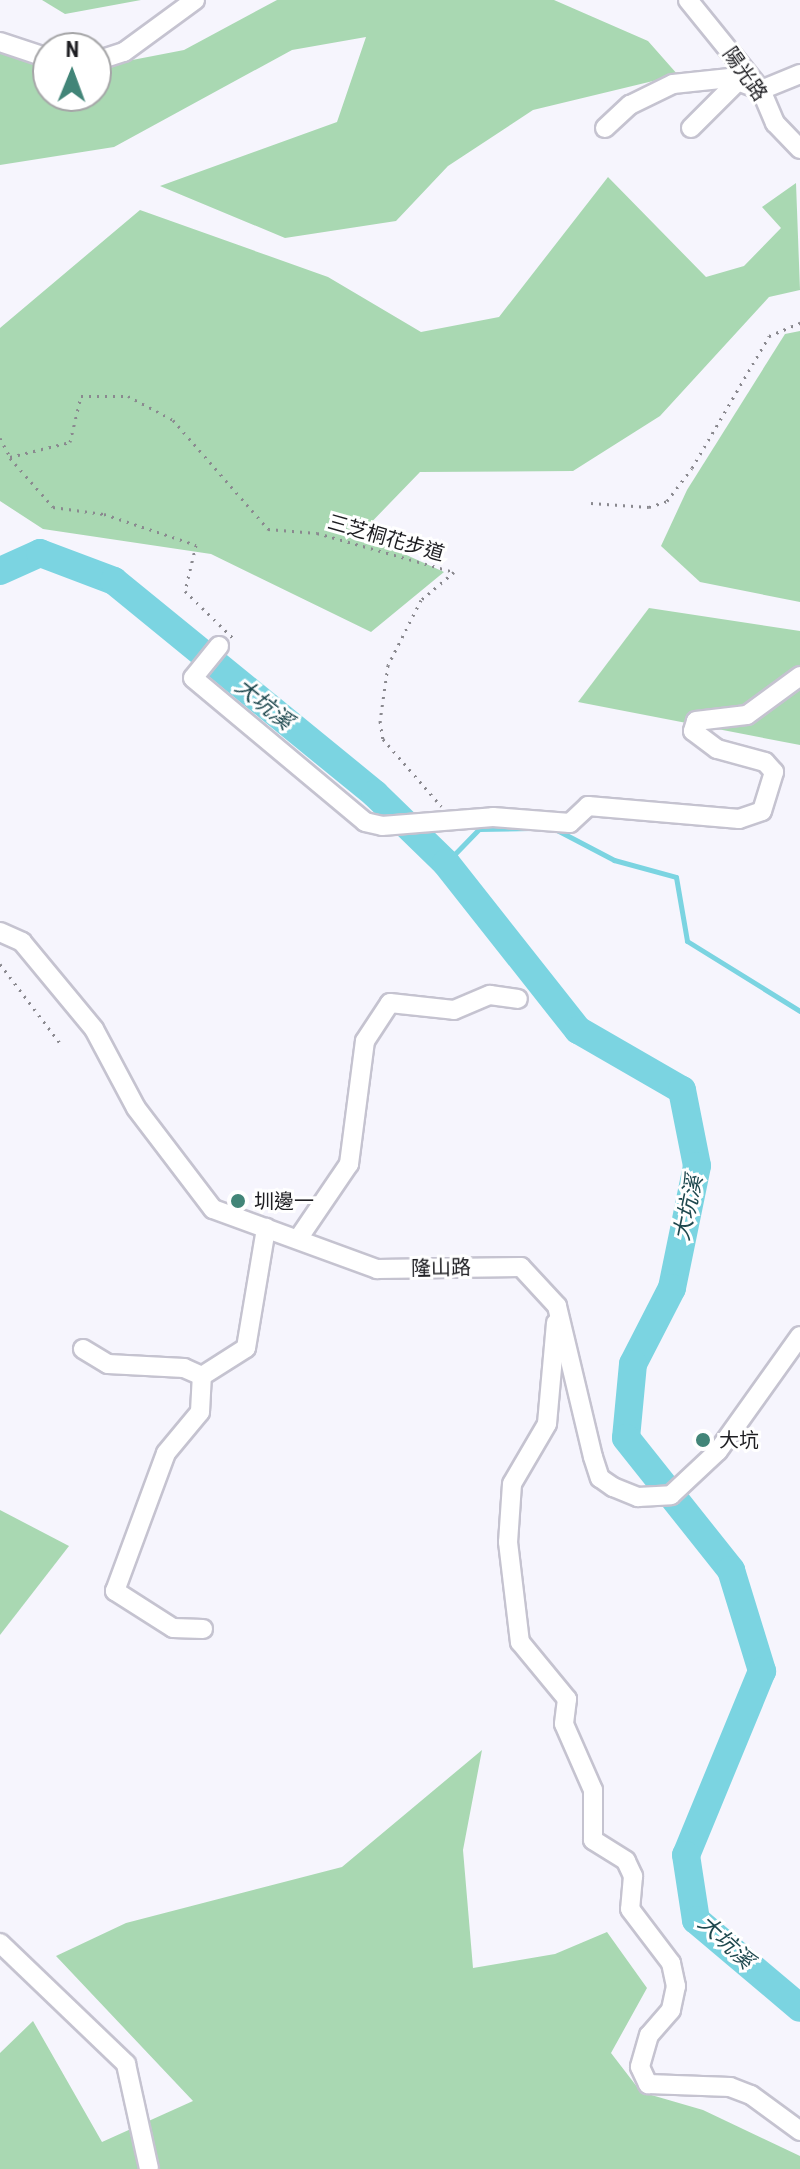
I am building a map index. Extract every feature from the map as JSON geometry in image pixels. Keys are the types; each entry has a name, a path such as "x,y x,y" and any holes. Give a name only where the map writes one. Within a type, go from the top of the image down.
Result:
{"street":[{"path":"112,56 124,52 195,0"},
{"name":"陽光路","path":"700,5 761,90 775,123 800,149"},
{"path":"0,42 32,53"},
{"path":"605,128 630,105 673,84 738,81 761,90 800,74"},
{"path":"691,128 738,81"},
{"path":"219,646 193,678 365,822 382,826 455,820 570,823 588,806 739,819 762,811 774,772 765,762 717,749 693,731 696,721 747,715 800,676"},
{"name":"隆山路","path":"0,932 22,942 94,1029 136,1108 213,1209 377,1269 521,1267 557,1306 600,1478 638,1497 671,1495 704,1467 800,1336"},
{"path":"298,1239 349,1164 365,1041 390,1003 454,1010 490,995 518,999"},
{"path":"202,1376 246,1348 266,1228"},
{"path":"557,1306 547,1424 512,1484 508,1542 520,1642 567,1699 564,1724 593,1790 593,1840 626,1861 633,1876 630,1909 671,1963 676,1986 671,2010 649,2035 640,2067 648,2084 730,2087 751,2095 800,2131"},
{"path":"83,1349 108,1364 184,1368 202,1376"},
{"path":"202,1376 200,1412 166,1453 115,1591 173,1628 203,1629"},
{"path":"0,1943 126,2064 149,2169"}],"path":[{"path":"591,503 649,507 667,501 692,468 769,336 800,323"},
{"name":"三芝桐花步道","path":"10,457 70,442 81,396 128,396 173,420 268,529 317,533 454,572 421,600 388,665 380,721 383,739 455,820"},
{"path":"0,438 10,457 53,507 104,514 196,545 185,591 236,636 219,646"},
{"path":"0,964 60,1043"}],"green space":[{"path":"42,0 141,0 65,14"},
{"path":"277,0 554,0 648,41 678,75 533,110 448,166 396,221 285,238 160,186 337,122 366,37 292,50 114,147 0,165 0,44 32,59 32,112 112,112 112,64 184,50"},
{"path":"608,177 706,277 744,266 781,228 762,207 796,183 800,290 769,297 660,416 573,471 420,472 360,534 444,572 371,632 211,554 43,529 0,501 0,328 140,210 328,277 421,332 499,317"},
{"path":"800,331 800,602 700,582 661,546 687,490 785,334"},
{"path":"649,608 800,631 800,745 578,702"},
{"path":"0,1510 69,1546 0,1635"},
{"path":"482,1750 463,1850 473,1968 555,1954 607,1932 647,1988 611,2053 641,2092 703,2110 800,2156 800,2169 0,2169 0,2053 33,2021 102,2142 193,2101 56,1956 126,1923 342,1867"}],"waterway":[{"name":"大坑溪","path":"0,571 40,553 114,581 375,794 446,863 578,1030 682,1090 697,1166 672,1288 633,1364 626,1438 731,1570 762,1671 686,1855 696,1920 800,2008"},
{"path":"446,863 479,829 531,828"},
{"path":"553,828 614,860 676,877 687,941 800,1011"}],"place":[{"name":"圳邊一","path":"238,1201"},
{"name":"大坑","path":"703,1440"}]}
